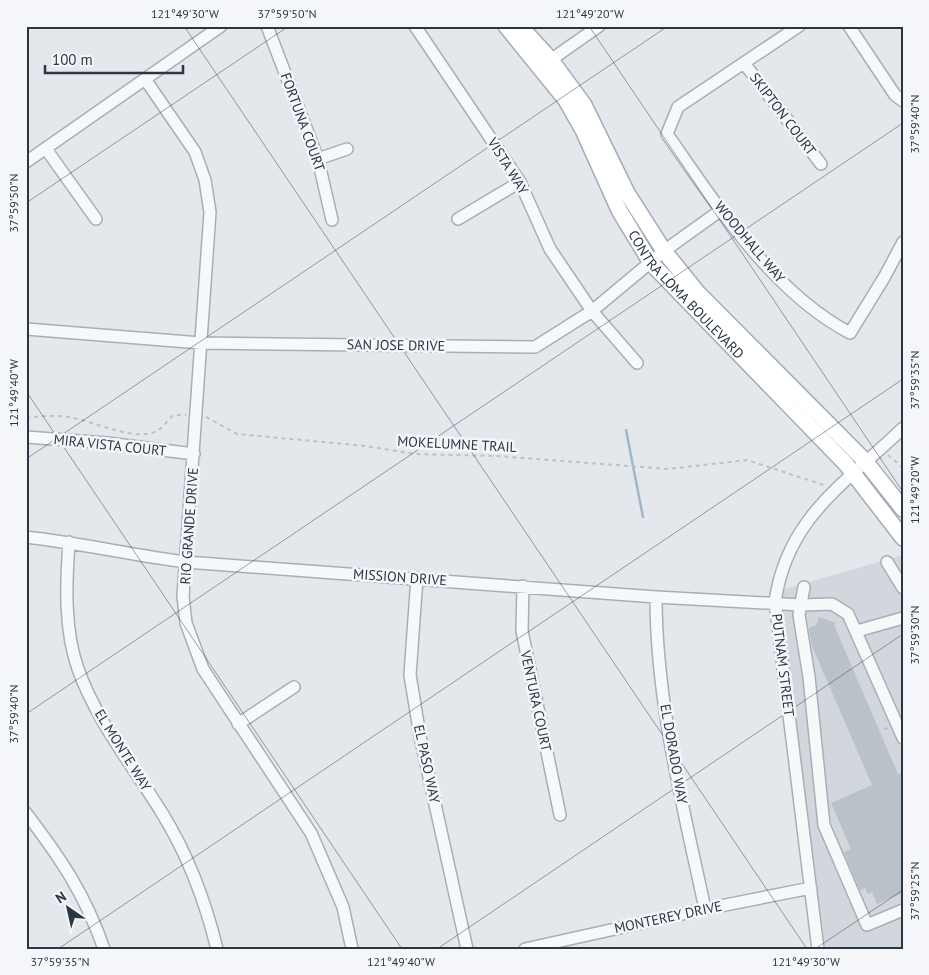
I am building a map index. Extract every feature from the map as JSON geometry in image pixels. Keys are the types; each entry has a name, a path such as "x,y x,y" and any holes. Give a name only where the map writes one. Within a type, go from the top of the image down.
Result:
{"main road":[{"name":"CONTRA LOMA BOULEVARD","path":"506,26 584,105 627,193 664,251 697,292 866,461 903,510"},
{"name":"CONTRA LOMA BOULEVARD","path":"520,26 545,64 583,130 619,210 651,263 853,473 903,538"}],"street":[{"path":"26,162 221,26"},
{"name":"FORTUNA COURT","path":"268,26 318,159 332,220"},
{"name":"VISTA WAY","path":"415,26 520,182 550,249 592,311 636,363"},
{"path":"545,64 599,26"},
{"path":"744,63 799,26"},
{"path":"849,26 895,95 903,101"},
{"name":"WOODHALL WAY","path":"744,63 678,107 667,134 721,210 780,280 829,322 850,333 886,276 903,242"},
{"name":"SKIPTON COURT","path":"744,63 821,164"},
{"name":"RIO GRANDE DRIVE","path":"145,79 195,152 205,180 210,212 183,596 186,623 203,669 311,833 343,907 352,949"},
{"path":"46,149 96,219"},
{"path":"318,159 347,149"},
{"path":"458,219 520,182"},
{"name":"SAN JOSE DRIVE","path":"26,329 202,343 535,347 592,311 664,251 721,210"},
{"name":"PUTNAM STREET","path":"818,949 776,602 783,567 796,537 813,514 835,491 903,428"},
{"name":"MIRA VISTA COURT","path":"26,437 107,442 194,454"},
{"name":"MISSION DRIVE","path":"26,537 69,542 130,555 186,562 656,597 776,602 801,606 832,604 848,614 902,735"},
{"name":"EL MONTE WAY","path":"69,542 67,604 78,668 104,724 162,813 184,851 207,908 217,949"},
{"path":"887,562 903,588"},
{"name":"EL PASO WAY","path":"417,578 410,675 420,736 467,949"},
{"name":"VENTURA COURT","path":"523,586 522,632 560,815"},
{"path":"804,586 799,615 809,677 824,825 867,925 903,910"},
{"name":"EL DORADO WAY","path":"656,597 656,645 674,763 705,908"},
{"path":"857,631 903,618"},
{"path":"238,724 294,687"},
{"path":"26,813 61,858 82,894 104,949"},
{"name":"MONTEREY DRIVE","path":"525,949 705,908 811,888"}],"path":[{"name":"MOKELUMNE TRAIL","path":"26,418 69,417 117,430 140,433 155,432 177,414 211,418 223,428 237,434 366,446 414,454 497,456 668,469 747,460 825,484 835,491"},
{"path":"882,448 903,468"}],"shaded area":[{"path":"903,555 903,949 818,949 777,591"}],"building":[{"path":"819,617 836,623 834,625 898,774 903,772 903,893 877,904 872,892 868,894 865,888 860,890 844,852 851,849 831,803 872,785 812,646 809,628 816,625"}],"waterway":[{"path":"626,430 643,517"}]}
